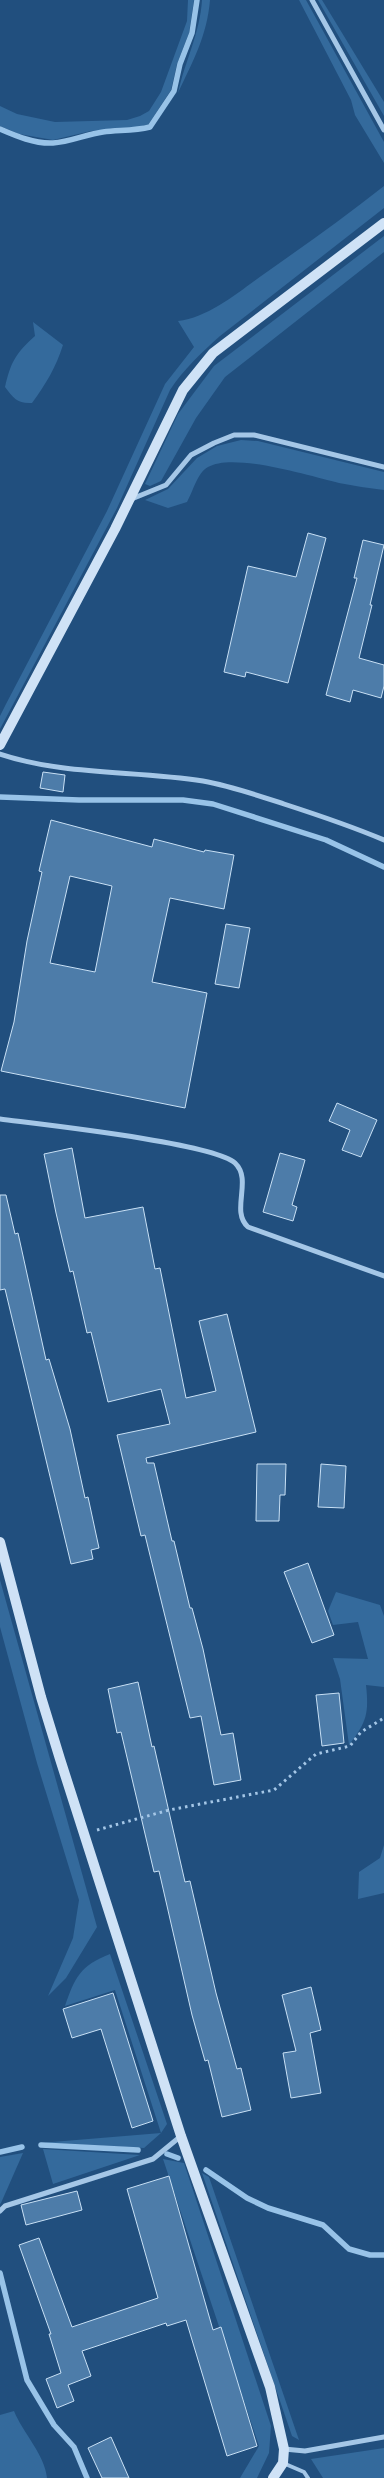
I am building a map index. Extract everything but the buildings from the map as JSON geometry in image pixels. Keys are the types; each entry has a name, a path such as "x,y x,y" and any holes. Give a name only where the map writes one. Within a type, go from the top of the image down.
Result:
{"main road":[{"path":"0,745 129,501 183,390 213,353 384,223"},
{"path":"0,1542 41,1697 181,2136 270,2387 284,2449 284,2463 273,2478"}],"street":[{"path":"312,0 384,130"},
{"path":"129,501 166,485 191,455 234,435 254,434 384,467"},
{"path":"0,754 34,764 73,770 211,783 244,790 327,816 384,840"},
{"path":"0,1119 150,1140 198,1150 232,1160 238,1165 242,1176 241,1214 243,1222 248,1227 384,1276"},
{"path":"0,2210 5,2206 154,2159 181,2136"},
{"path":"284,2449 305,2451 384,2437"}],"lane":[{"path":"284,2463 304,2472 308,2478"}],"path":[{"path":"85,1833 169,1810 274,1790 316,1754 350,1746 361,1732 384,1718"}],"shaded area":[{"path":"188,0 194,0 189,33 177,64 171,90 148,125 91,131 53,140 19,134 0,126 0,106 17,114 55,122 127,120 149,111 161,92 187,21"},
{"path":"202,0 210,0 203,37 178,93 198,24"},
{"path":"299,0 306,0 384,142 384,163 355,115 351,100"},
{"path":"318,0 322,0 384,102 384,116"},
{"path":"384,186 384,208 220,336 175,382 117,508 0,729 0,716 107,511 165,384 194,347 178,321 190,319 234,296"},
{"path":"384,236 384,252 225,377 196,418 161,481 150,486 145,484 178,414 214,366"},
{"path":"33,322 63,345 46,382 32,403 27,403 16,399 5,387 9,371 15,359 35,336"},
{"path":"241,440 258,441 384,472 384,490 339,483 272,467 235,462 220,463 204,470 198,478 187,502 168,508 145,500 168,489 197,458 217,446"},
{"path":"0,1580 97,1927 66,1978 48,1996 73,1938 79,1900 37,1763 0,1627"},
{"path":"336,1592 380,1605 384,1616 384,1687 366,1685 367,1710 360,1730 349,1745 340,1679 333,1658 368,1659 358,1622 333,1625 328,1611"},
{"path":"384,1845 384,1893 358,1899 359,1872 380,1858"},
{"path":"110,1954 167,2124 161,2133 115,1990 65,2006 72,1987 85,1968"},
{"path":"161,2133 144,2148 40,2143"},
{"path":"43,2149 140,2155 53,2184"},
{"path":"23,2153 1,2203 0,2204 0,2157"},
{"path":"163,2159 184,2163 271,2426 269,2453 257,2478 240,2478 259,2446"},
{"path":"202,2173 209,2177 299,2440 292,2436"},
{"path":"14,2411 38,2452 47,2478 0,2478 0,2415"},
{"path":"384,2448 384,2478 323,2478 311,2459"}],"waterway":[{"path":"0,129 33,141 53,143 103,132 150,127 174,91 180,64 192,33 197,0"},
{"path":"0,797 79,800 183,800 213,804 326,840 384,867"},
{"path":"41,2145 138,2150"},
{"path":"0,2152 22,2147"},
{"path":"167,2154 178,2158"},
{"path":"206,2170 247,2198 268,2208 323,2225 349,2249 370,2255 384,2255"},
{"path":"0,2273 27,2380 54,2425 74,2447 87,2478"}]}
